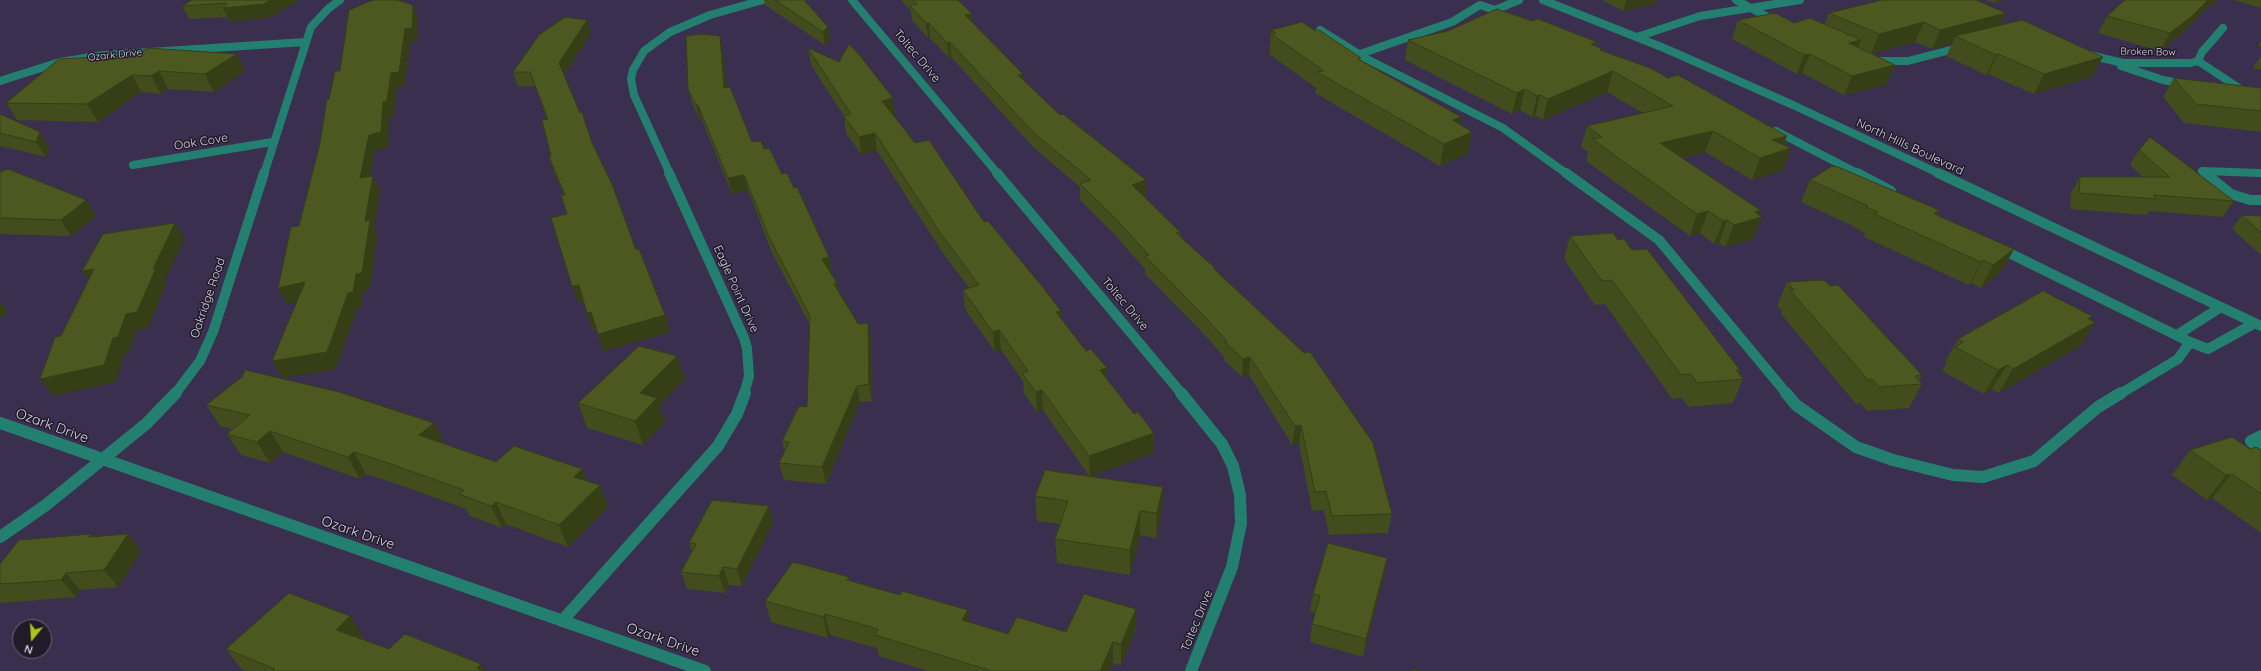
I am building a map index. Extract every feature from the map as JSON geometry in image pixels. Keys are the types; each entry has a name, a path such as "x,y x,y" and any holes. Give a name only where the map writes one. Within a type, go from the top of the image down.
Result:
{"street":[{"name":"Oakridge Road","path":"0,537 103,460 165,407 200,361 213,332 272,142 305,42 311,27 317,19 340,0"},
{"name":"Eagle Point Drive","path":"562,621 696,473 718,446 737,414 743,399 749,376 747,348 744,338 634,95 631,79 633,70 644,52 670,32 710,15 763,0"},
{"name":"Toltec Drive","path":"852,0 1200,414 1222,444 1230,461 1240,495 1241,523 1232,568 1191,671"},
{"path":"1360,54 1452,22 1490,0"},
{"path":"1480,5 1496,14 1519,0"},
{"name":"North Hills Boulevard","path":"1543,0 1637,37 1794,105 2258,324"},
{"path":"1736,0 1780,23"},
{"path":"1637,37 1700,16 1800,0"},
{"path":"2220,88 2245,90 2198,61 2202,52 2223,28"},
{"path":"1320,30 1360,54 1503,128 1658,240 1796,406 1856,447 1893,460 1953,474 1983,477 2034,461 2098,407 2178,359 2190,342"},
{"name":"Ozark Drive","path":"0,81 60,62 104,55 305,42"},
{"path":"1865,58 1884,62 1902,62 1967,46"},
{"name":"Broken Bow","path":"2082,52 2108,61 2133,63 2191,63 2198,61"},
{"path":"2108,61 2163,80 2191,84"},
{"path":"1764,125 1901,195"},
{"name":"Oak Cove","path":"133,164 272,142"},
{"path":"2261,173 2202,171 2231,194 2250,200 2261,200"},
{"path":"1993,245 2190,342 2208,349 2258,324"},
{"path":"2177,335 2221,307"},
{"name":"Ozark Drive","path":"0,423 705,671"},
{"path":"2261,436 2251,441 2261,448"}],"building":[{"path":"192,0 271,0 264,4 223,8 228,3 182,6"},
{"path":"373,0 397,0 413,5 412,28 405,29 399,72 391,73 387,101 383,102 381,132 369,135 360,178 373,176 365,221 370,220 362,273 356,274 353,292 348,293 327,352 272,361 305,282 278,288 291,227 299,226 320,143 327,99 329,99 335,71 340,71 349,10"},
{"path":"775,0 804,0 828,27 823,32"},
{"path":"913,0 958,0 972,14 965,15 1023,74 1018,75 1060,115 1063,114 1146,180 1132,185 1180,232 1176,233 1304,353 1310,352 1373,443 1392,514 1332,516 1326,491 1315,492 1301,425 1295,426 1250,357 1243,359 1225,342 1227,341 1204,316 1145,256 1149,255 1114,217 1080,184 1091,180 1033,132 950,42 947,43 929,23 926,23 910,6 917,4"},
{"path":"1882,0 1976,0 2006,13 1940,30 1924,22 1879,34 1829,13"},
{"path":"2125,0 2208,0 2191,17 2170,33 2107,16"},
{"path":"1497,9 1532,21 1538,19 1597,42 1591,44 1602,49 1600,50 1650,68 1668,78 1678,75 1787,136 1772,140 1791,148 1760,158 1713,131 1660,143 1760,210 1755,212 1762,217 1734,225 1727,220 1723,221 1708,211 1697,214 1592,139 1602,137 1587,126 1673,106 1613,71 1548,99 1540,95 1537,96 1525,89 1517,93 1408,40 1448,31"},
{"path":"1775,13 1794,23 1810,18 1861,40 1849,43 1895,65 1852,76 1810,54 1804,55 1738,20"},
{"path":"565,17 587,20 559,63 580,113 582,112 592,143 612,184 636,250 639,249 665,315 598,334 591,312 587,313 579,285 572,286 551,218 567,214 561,195 565,195 549,157 551,156 542,120 548,119 530,72 513,72 539,35"},
{"path":"2022,20 2103,57 2044,74 1998,54 1996,55 1955,36"},
{"path":"1302,22 1314,30 1319,30 1361,58 1358,59 1461,117 1453,120 1472,132 1444,144 1317,72 1324,71 1271,34 1276,33 1271,30"},
{"path":"702,34 720,36 724,88 730,87 752,142 761,141 764,149 769,148 782,174 787,173 794,188 797,187 829,257 822,259 837,283 834,284 858,324 868,323 869,384 857,386 822,467 779,463 789,442 782,441 799,406 807,407 810,316 770,239 744,175 728,178 698,105 696,105 688,89 686,36"},
{"path":"849,44 893,98 882,101 915,143 929,140 984,222 988,221 1045,290 1061,311 1056,312 1086,351 1091,349 1107,368 1100,370 1134,414 1138,412 1154,433 1089,456 1042,390 1036,392 1022,373 1028,371 999,330 993,332 963,290 979,285 941,234 875,133 859,137 844,116 851,114 808,48 839,62"},
{"path":"148,48 237,54 205,74 159,71 151,76 132,75 87,104 6,103 59,59 136,55"},
{"path":"2174,78 2261,88 2261,111 2196,104"},
{"path":"0,114 40,132 36,142 0,133"},
{"path":"2150,137 2234,201 2153,195 2157,199 2079,193 2080,177 2170,177 2139,150"},
{"path":"1832,166 1838,167 1939,210 1934,214 2014,249 1993,265 1983,260 1981,262 1874,214 1878,212 1810,180"},
{"path":"8,169 86,200 61,220 0,218 0,172"},
{"path":"2242,215 2261,216 2261,233"},
{"path":"175,223 153,269 156,268 137,312 126,314 118,337 113,338 104,365 40,379 55,337 61,336 94,269 82,271 103,234"},
{"path":"1613,233 1618,240 1624,239 1632,250 1647,249 1740,370 1736,370 1743,379 1697,383 1691,374 1681,375 1612,280 1602,281 1570,236"},
{"path":"1824,280 1830,286 1838,285 1922,375 1915,376 1922,384 1879,387 1872,379 1868,380 1790,290 1794,290 1787,282"},
{"path":"2043,291 2092,316 2088,319 2095,322 2013,369 2007,365 1998,370 1955,347 1964,342 1958,339"},
{"path":"639,346 677,356 640,393 657,398 635,421 578,403"},
{"path":"245,370 339,392 434,423 419,435 496,462 514,446 582,469 574,477 600,485 559,525 496,502 491,506 459,494 464,490 354,452 348,457 270,431 257,442 227,434 250,415 206,405 242,377"},
{"path":"2232,437 2250,449 2256,447 2261,450 2261,494 2232,474 2226,475 2190,450"},
{"path":"1045,470 1163,487 1157,513 1140,511 1130,550 1055,539 1068,501 1035,496"},
{"path":"712,500 769,506 737,569 723,567 719,576 681,572 696,544 689,543"},
{"path":"91,534 89,537 128,534 104,570 66,573 61,580 0,584 0,564 19,540"},
{"path":"1328,543 1387,558 1366,639 1312,624 1320,596 1313,594"},
{"path":"793,562 849,577 847,580 900,595 902,591 968,610 962,620 1008,634 1017,617 1066,632 1084,594 1136,609 1121,644 1113,642 1100,671 992,671 875,635 878,629 825,614 823,617 765,601"},
{"path":"289,593 350,616 336,630 389,649 405,634 481,664 477,668 485,671 272,671 275,669 226,649"}]}
